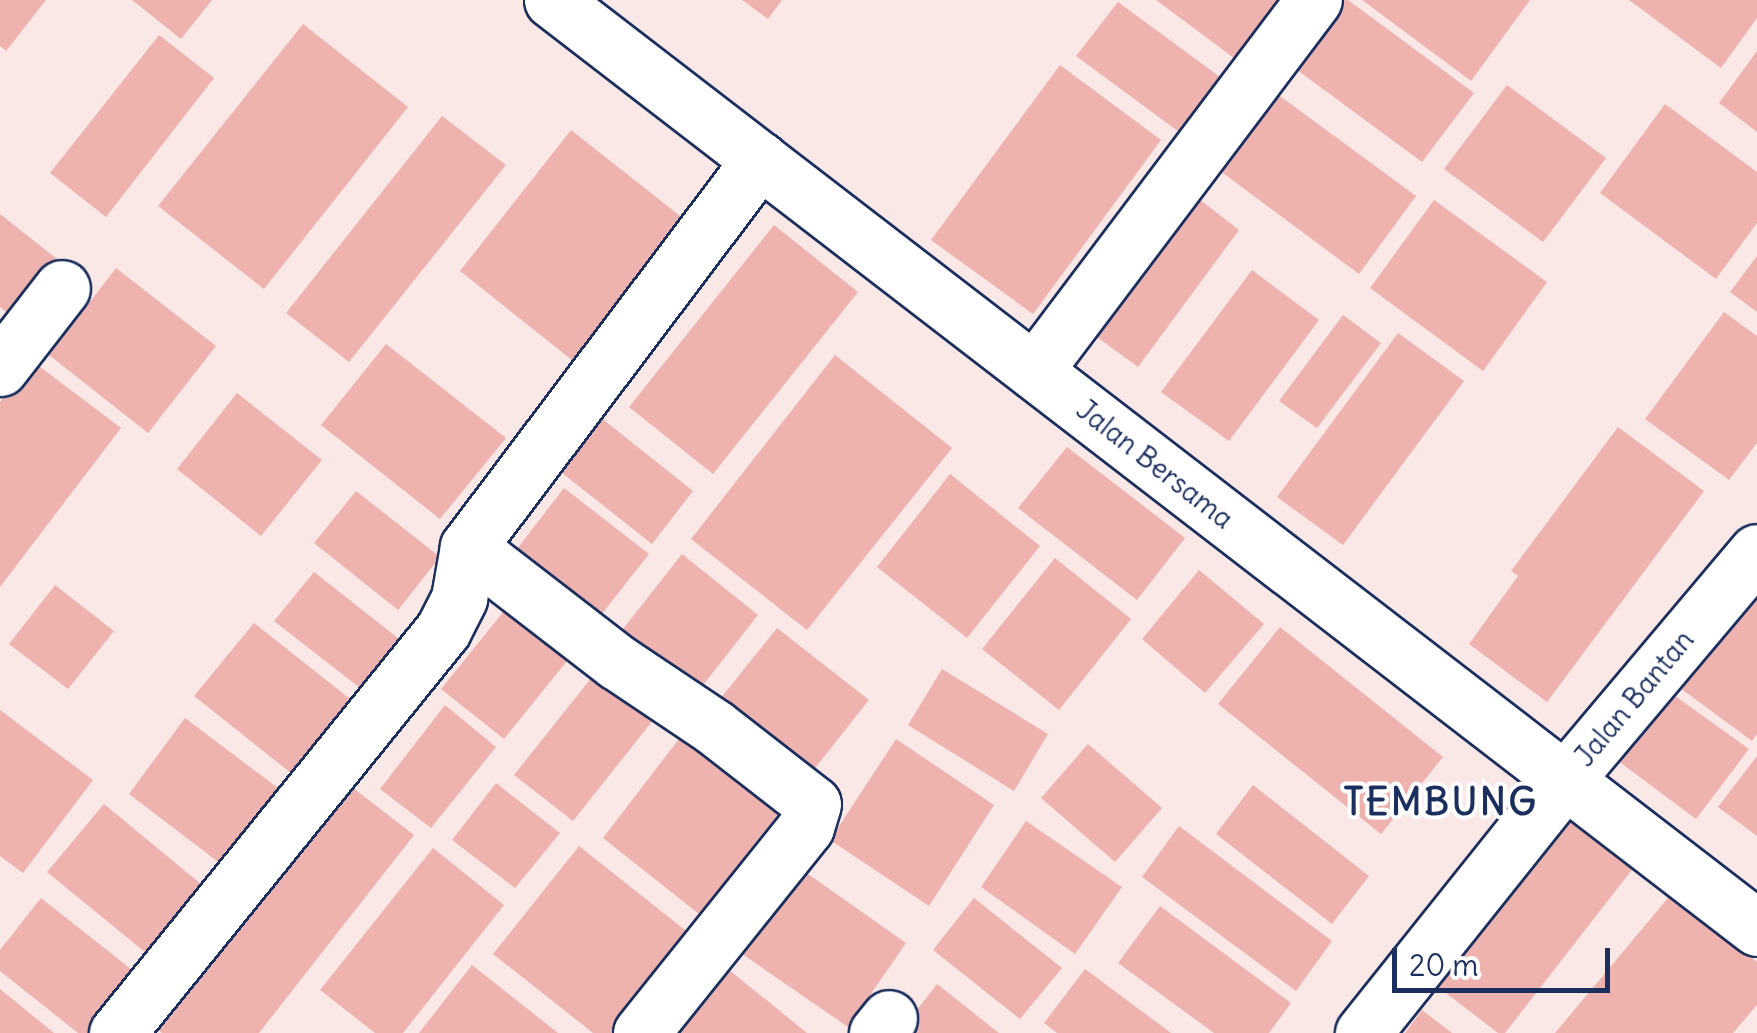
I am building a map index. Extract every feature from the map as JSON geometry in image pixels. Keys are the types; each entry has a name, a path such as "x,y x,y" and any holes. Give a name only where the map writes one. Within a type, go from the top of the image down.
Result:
{"street":[{"name":"Jalan Bersama","path":"552,0 1757,928"},
{"path":"1034,371 1314,0"},
{"path":"117,1033 444,630 459,598 468,547 760,160"},
{"path":"0,368 62,288"},
{"path":"468,547 616,662 714,727 813,804 806,826 642,1033"},
{"name":"Jalan Bantan","path":"1363,1033 1564,782 1757,552"}],"building":[{"path":"0,0 46,0 6,51 0,46"},
{"path":"132,0 212,0 181,39"},
{"path":"742,0 782,0 768,19"},
{"path":"1156,0 1283,0 1238,61"},
{"path":"1330,0 1348,0 1474,93 1422,162 1285,61"},
{"path":"1362,0 1530,0 1471,81"},
{"path":"1629,0 1757,0 1757,18 1721,68"},
{"path":"1118,2 1235,88 1194,143 1076,56"},
{"path":"303,24 408,107 264,289 158,206"},
{"path":"159,35 214,78 106,217 50,173"},
{"path":"1757,51 1757,132 1719,103"},
{"path":"1060,65 1161,140 1033,314 931,240"},
{"path":"1265,85 1416,196 1359,274 1208,162"},
{"path":"1507,85 1606,158 1543,242 1444,169"},
{"path":"1665,104 1757,172 1757,223 1716,279 1600,193"},
{"path":"442,116 506,165 349,362 286,313"},
{"path":"571,130 689,223 577,364 460,271"},
{"path":"1199,199 1239,230 1138,367 1097,337"},
{"path":"1434,200 1547,282 1483,371 1370,288"},
{"path":"0,214 57,259 12,317 0,307"},
{"path":"774,225 858,292 713,474 629,407"},
{"path":"1757,256 1757,312 1730,292"},
{"path":"116,268 216,346 148,433 49,355"},
{"path":"1252,270 1319,320 1229,441 1161,392"},
{"path":"1724,312 1757,336 1757,443 1729,480 1645,419"},
{"path":"1343,315 1381,343 1317,428 1279,401"},
{"path":"1398,333 1464,381 1343,545 1277,497"},
{"path":"386,344 506,438 440,519 321,425"},
{"path":"835,355 952,448 807,630 691,539"},
{"path":"31,360 121,428 0,587 0,402"},
{"path":"237,393 322,460 261,536 177,469"},
{"path":"600,417 693,491 652,544 557,469"},
{"path":"1618,427 1704,491 1547,702 1469,644 1518,576 1511,571"},
{"path":"1067,447 1185,538 1137,600 1018,508"},
{"path":"950,474 1040,546 967,638 877,567"},
{"path":"564,488 649,554 590,629 506,563"},
{"path":"356,491 440,557 398,610 314,543"},
{"path":"682,554 758,615 689,703 612,643"},
{"path":"1055,558 1131,619 1059,710 982,649"},
{"path":"1199,570 1264,624 1205,693 1142,639"},
{"path":"314,572 408,646 369,695 274,621"},
{"path":"55,585 114,631 68,689 9,644"},
{"path":"520,591 583,641 504,739 441,689"},
{"path":"1744,592 1757,601 1757,734 1752,741 1676,685"},
{"path":"254,623 364,710 306,785 194,696"},
{"path":"1280,627 1443,757 1381,834 1218,704"},
{"path":"777,628 869,700 804,782 712,709"},
{"path":"600,667 658,714 573,821 514,775"},
{"path":"942,669 1048,734 1014,791 908,725"},
{"path":"1664,688 1749,749 1696,819 1613,757"},
{"path":"445,705 496,747 431,828 380,789"},
{"path":"0,710 93,780 23,873 0,856"},
{"path":"185,718 291,798 234,874 129,794"},
{"path":"692,722 790,799 699,914 603,838"},
{"path":"896,739 994,805 929,906 830,840"},
{"path":"1088,744 1162,808 1115,862 1041,798"},
{"path":"1757,756 1757,836 1718,807"},
{"path":"331,771 414,835 259,1033 162,1033 140,1016"},
{"path":"496,783 560,833 515,888 452,840"},
{"path":"1253,785 1369,876 1332,924 1216,834"},
{"path":"1561,802 1638,862 1505,1033 1498,1033 1425,977"},
{"path":"104,804 202,885 146,953 47,872"},
{"path":"1026,821 1122,887 1075,954 981,887"},
{"path":"1179,826 1332,941 1296,991 1142,877"},
{"path":"579,846 695,938 619,1033 593,1033 493,954"},
{"path":"433,848 504,905 403,1033 375,1033 320,990"},
{"path":"791,862 906,943 848,1027 732,947"},
{"path":"1673,892 1757,962 1757,1005 1733,1033 1555,1033"},
{"path":"41,898 141,977 97,1033 78,1033 0,971 0,950"},
{"path":"974,898 1062,968 1020,1019 933,950"},
{"path":"1160,906 1291,1003 1269,1033 1214,1033 1118,963"},
{"path":"472,965 558,1033 419,1033"},
{"path":"723,965 807,1033 669,1033"},
{"path":"1085,969 1171,1033 1057,1033 1044,1023"},
{"path":"937,984 999,1033 899,1033"},
{"path":"0,989 54,1033 0,1033"},
{"path":"1422,1010 1452,1033 1405,1033"}],"district":[{"name":"TEMBUNG","path":"1441,802"}]}
